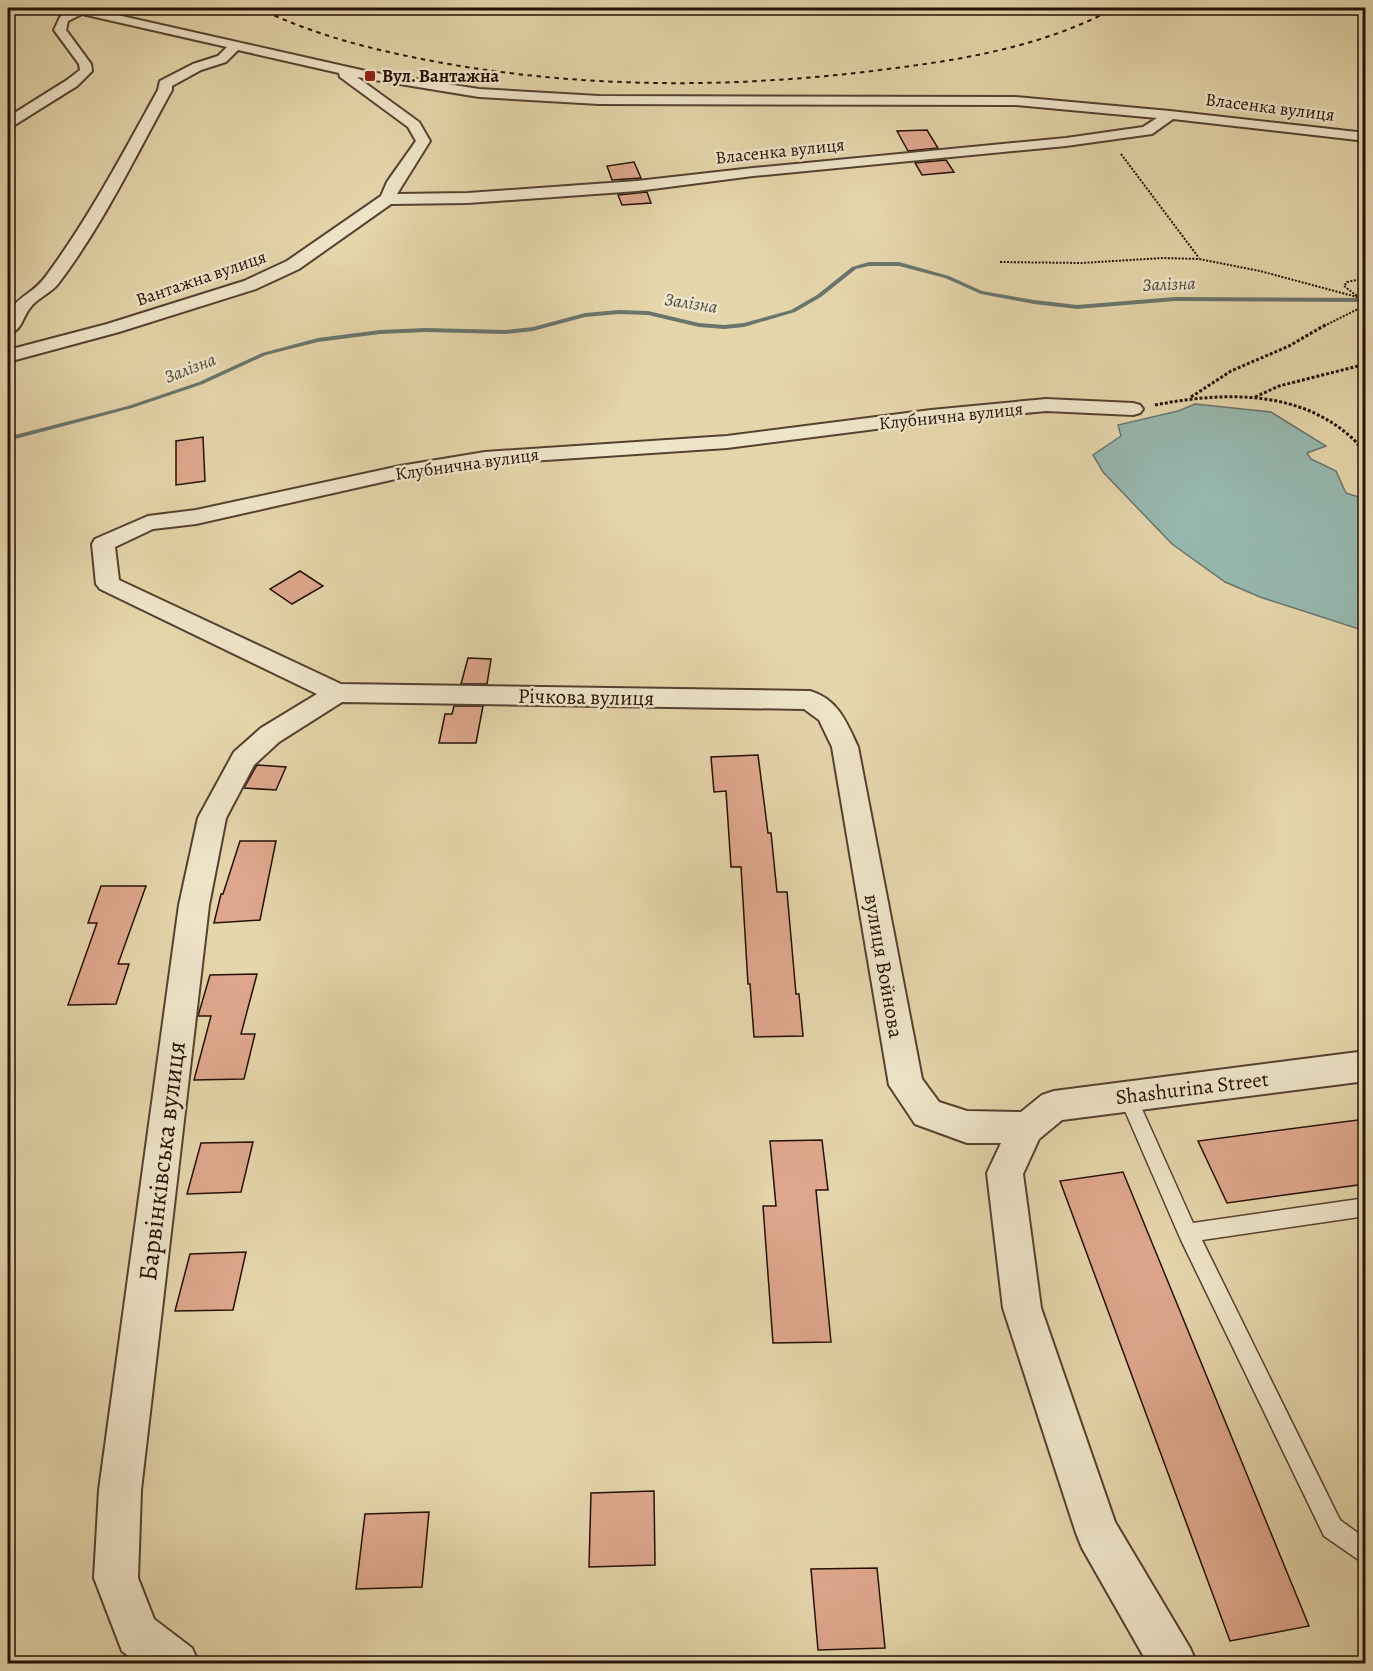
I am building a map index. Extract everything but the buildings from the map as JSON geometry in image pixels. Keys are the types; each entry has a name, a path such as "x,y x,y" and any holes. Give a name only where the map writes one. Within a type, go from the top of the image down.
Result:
{"street":[{"path":"8,123 72,83 86,71 85,64 60,30 62,20 77,9 338,69 414,84 479,93 552,99 980,100 1047,103 1166,115"},
{"path":"8,329 15,321 22,305 50,283 91,222 165,90 165,84 197,66 222,59 236,45"},
{"name":"Вантажна вулиця","path":"8,356 113,328 249,285 293,265 387,200 395,182 423,141 421,134 414,125 338,69"},
{"name":"Власенка вулиця","path":"387,200 468,198 637,186 1108,136 1147,131 1166,115 1365,137"},
{"name":"Клубнична вулиця","path":"337,693 108,584 104,544 148,523 196,517 400,472 485,458 727,442 931,416 1046,405 1133,409"},
{"name":"Річкова вулиця","path":"337,693 810,700 830,715"},
{"name":"Барвінківська вулиця","path":"176,1664 138,1635 116,1578 120,1490 194,905 212,818 244,759 270,735 337,693"},
{"name":"вулиця Войнова","path":"830,715 845,747 906,1085 927,1113 967,1126 1027,1128"},
{"name":"Shashurina Street","path":"1027,1128 1054,1106 1365,1066"},
{"path":"1027,1128 1005,1173 1022,1308 1097,1533 1174,1664"}],"lane":[{"path":"1128,1097 1188,1233 1332,1528 1365,1554"},
{"path":"1188,1233 1365,1207"}],"path":[{"path":"1108,136 1199,259"},
{"path":"1000,262 1081,263 1153,258 1199,259 1260,271 1357,297"},
{"path":"1191,397 1231,371 1289,346 1365,304 1344,286 1347,282 1365,278"},
{"path":"1255,397 1279,386 1365,364"},
{"path":"1133,409 1191,397 1255,397 1290,404 1314,412 1352,438 1365,455"}],"water":[{"path":"1195,404 1271,412 1326,446 1307,453 1311,459 1336,471 1346,493 1365,499 1365,631 1260,597 1225,582 1172,544 1103,472 1093,455 1121,436 1118,425 1178,411"}],"waterway":[{"name":"Залізна","path":"8,436 15,437 130,407 201,383 264,354 318,340 380,332 426,330 506,332 533,329 585,315 619,312 648,313 699,325 724,327 744,325 793,311 819,296 854,268 869,264 899,264 947,277 981,292 1077,307 1175,299 1366,300"}],"railway":[{"path":"258,8 329,36 454,65 562,78 671,83 780,80 947,61 1033,41 1061,32 1115,8"}],"place":[{"name":"Вул. Вантажна","path":"370,76"}]}
